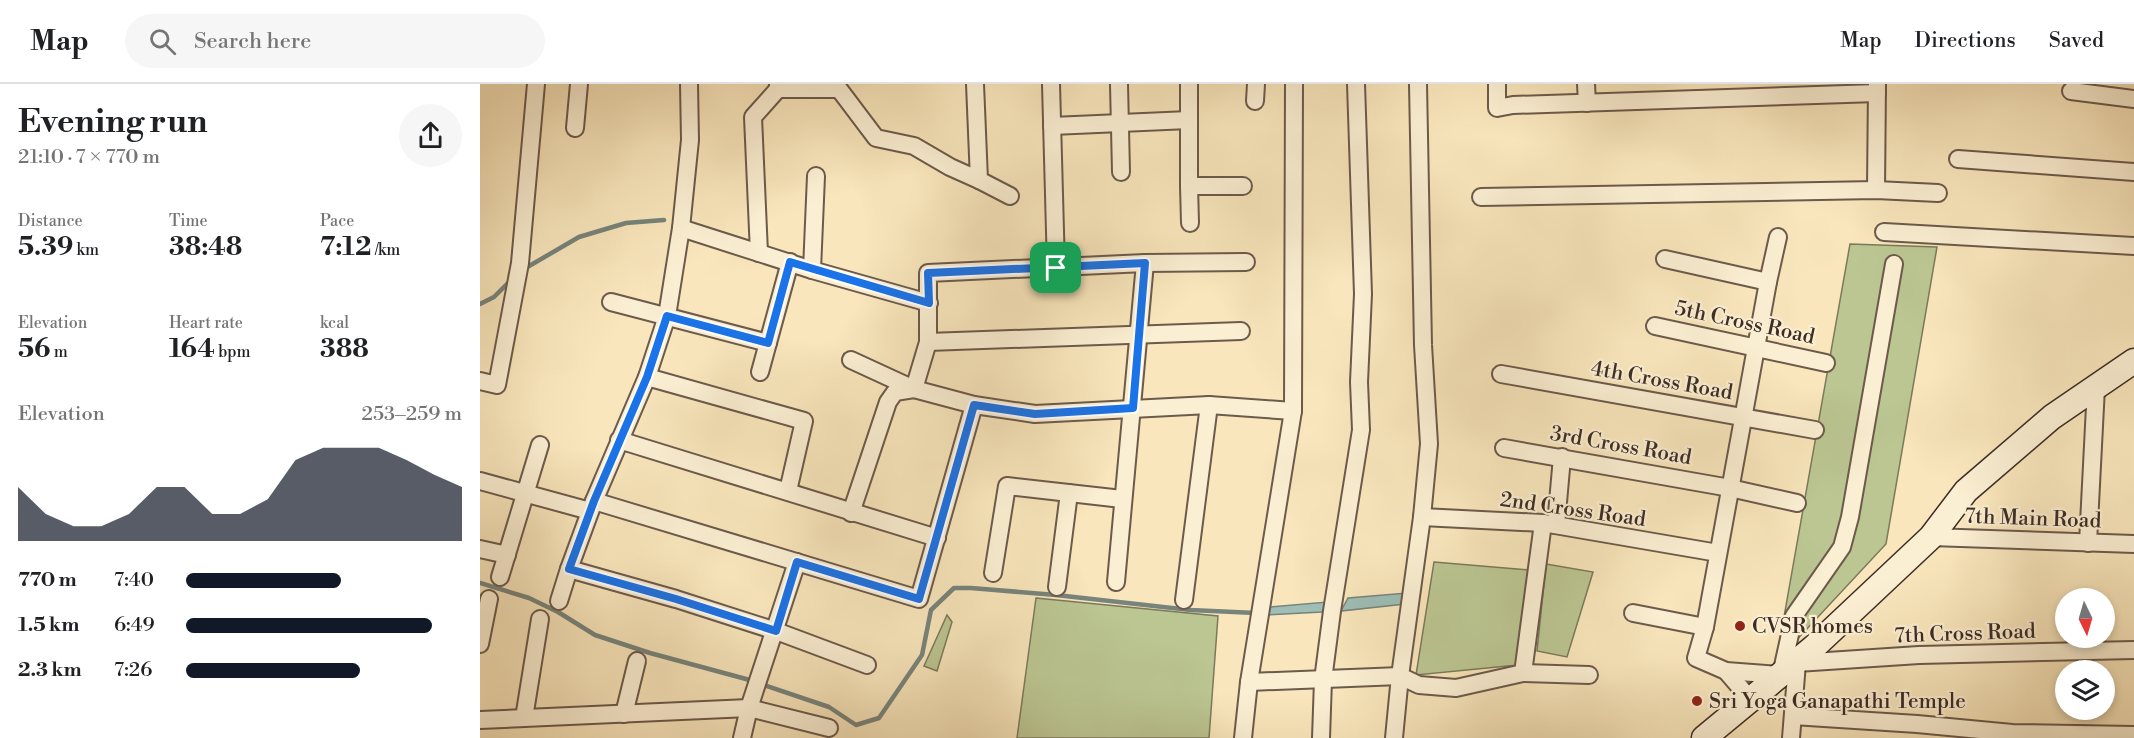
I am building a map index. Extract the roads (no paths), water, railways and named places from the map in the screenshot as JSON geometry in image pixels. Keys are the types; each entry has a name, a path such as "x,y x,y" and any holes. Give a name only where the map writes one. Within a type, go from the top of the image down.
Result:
{"main road":[{"path":"1704,738 1789,669 1930,537 1966,491 2052,417 2134,361"}],"street":[{"path":"480,381 497,385 519,272 536,84"},
{"path":"575,128 579,84"},
{"path":"559,601 592,506 647,377 667,316 681,228 690,140 689,84"},
{"path":"975,84 979,180"},
{"path":"1051,84 1056,268"},
{"path":"1119,84 1121,172"},
{"path":"1189,84 1190,223"},
{"path":"1242,738 1293,411 1294,84"},
{"path":"1321,738 1323,680 1361,430 1359,382 1363,294 1356,84"},
{"path":"1394,738 1429,444 1423,345 1418,84"},
{"path":"1497,84 1497,108 1877,89 1876,190"},
{"path":"1586,84 1587,103"},
{"path":"759,253 753,117 778,86 839,89 876,138 914,146 950,167 1010,196"},
{"path":"2071,91 2134,99"},
{"path":"1052,126 1189,120"},
{"path":"1958,159 2134,172"},
{"path":"812,270 816,176"},
{"path":"1189,186 1244,186"},
{"path":"1481,197 1876,190 1938,193"},
{"path":"681,228 812,270 929,303"},
{"path":"1884,232 2134,246"},
{"path":"1751,700 1726,670 1696,658 1705,627 1778,237"},
{"path":"1665,259 1768,282"},
{"path":"760,372 790,262"},
{"path":"914,389 928,342 928,273 1145,263 1246,262"},
{"path":"1116,582 1145,263"},
{"path":"1791,738 1793,716 1789,669 1794,616 1842,547 1850,517 1894,264"},
{"path":"611,302 768,343"},
{"name":"5th Cross Road","path":"1655,326 1826,363"},
{"path":"928,342 1241,331"},
{"path":"851,360 914,389 974,405 1035,414 1209,405 1293,411"},
{"name":"4th Cross Road","path":"1501,374 1815,430"},
{"path":"647,377 804,421 788,492"},
{"path":"2088,543 2096,387"},
{"path":"851,513 888,402 895,392 914,389"},
{"path":"480,481 592,506 797,562 919,599 974,405"},
{"path":"1184,600 1209,405"},
{"path":"619,440 936,538"},
{"path":"501,577 540,445"},
{"name":"3rd Cross Road","path":"1504,448 1730,488 1797,503"},
{"path":"1523,673 1562,457"},
{"path":"993,573 1007,486 1122,499"},
{"path":"1057,587 1069,493"},
{"name":"2nd Cross Road","path":"1422,517 1549,524 1718,553"},
{"name":"7th Main Road","path":"1930,537 2134,544"},
{"path":"480,549 507,555"},
{"path":"742,738 757,682 776,631 797,562"},
{"path":"569,569 676,599 776,631 867,665"},
{"path":"480,644 489,599"},
{"path":"1633,613 1705,627"},
{"path":"524,718 540,619"},
{"name":"7th Cross Road","path":"1726,670 1789,669 1931,655 2134,651"},
{"path":"624,714 638,661"},
{"path":"1249,682 1400,676 1419,685 1456,688 1523,673 1589,675"},
{"path":"480,720 749,708 829,728"},
{"path":"1793,716 2012,733 2134,735"}],"water":[{"path":"1407,593 1405,604 1341,611 1348,598"},
{"path":"1327,602 1322,612 1267,615 1269,607"}],"waterway":[{"path":"524,269 579,237 626,223 664,220"},
{"path":"480,304 494,297 511,280"},
{"path":"480,583 529,598 558,612 595,635 650,653 746,679 829,707 856,725 879,718 922,655 931,610 954,588 1056,595 1190,610 1256,613"}],"place":[{"name":"CVSR homes","path":"1740,626"},
{"name":"Sri Yoga Ganapathi Temple","path":"1697,701"}]}
